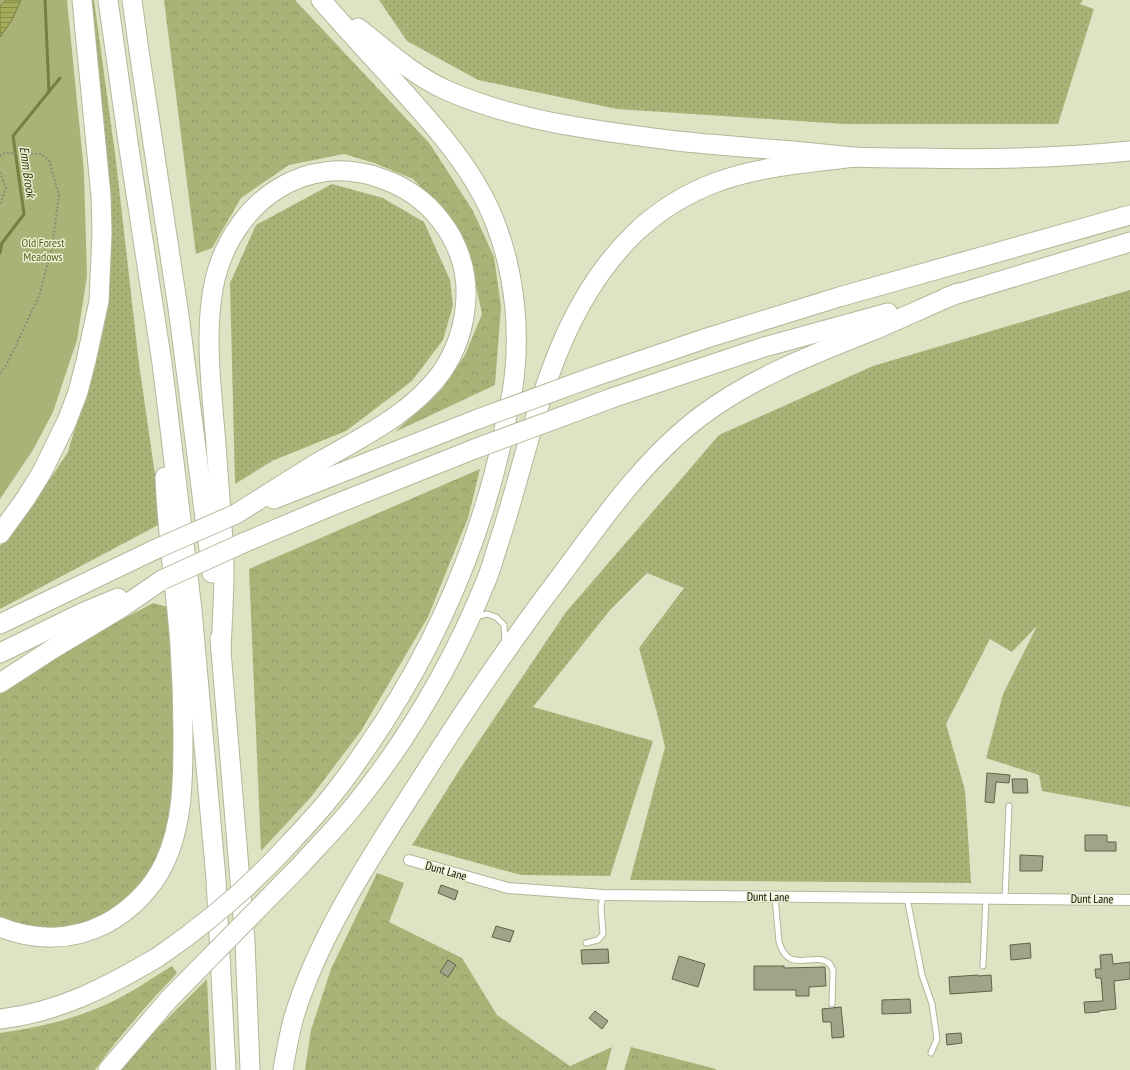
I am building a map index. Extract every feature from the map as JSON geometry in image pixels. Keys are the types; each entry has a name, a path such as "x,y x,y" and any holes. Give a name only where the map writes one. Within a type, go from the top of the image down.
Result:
{"highway":[{"path":"0,534 26,498 42,472 67,421 80,384 99,301 102,233 101,196 82,0"},
{"path":"108,0 162,363 190,587 216,879 226,1070"},
{"path":"132,0 179,315 222,651 245,942 250,1070"},
{"path":"321,0 370,37 392,56 430,82 487,106 540,120 653,138 723,146 855,157 977,160 1093,155 1130,151"},
{"path":"0,1019 51,1009 79,999 105,987 158,957 206,923 268,868 335,793 382,726 425,653 455,590 478,530 497,463 512,393 516,346 516,321 504,249 496,224 462,162 416,106 321,0"},
{"path":"108,1070 170,998 299,867 353,808 395,751 436,686 470,619 487,578 507,517 539,404 555,359 578,308 613,255 658,214 672,204 715,182 772,167 855,157"},
{"path":"222,651 224,568 210,352 212,292 217,272 228,243 245,217 281,186 310,174 339,171 364,173 390,181 412,194 431,210 446,228 459,253 465,277 466,304 461,334 455,348 441,373 417,399 399,413 236,514"},
{"path":"0,624 156,549 236,514 478,419 590,378 707,338 840,297 1130,215"},
{"path":"0,653 82,614 331,506 477,448 612,398 764,347 958,293 1130,242"},
{"path":"283,1070 293,1019 301,995 322,945 344,905 402,808 473,697 594,531 630,485 654,458 700,416 729,396 782,368 958,293"},
{"path":"4,932 29,936 64,937 99,927 113,920 132,906 155,880 164,864 176,826 183,768 183,708 180,647 166,501 162,363"},
{"path":"0,683 42,655 124,606 162,580"}],"street":[{"name":"Dunt Lane","path":"409,860 508,888 603,895 1130,900"}],"lane":[{"path":"470,619 487,614 496,617 504,625 506,650"},
{"path":"1006,898 1009,806"},
{"path":"586,943 598,940 603,934 601,908 603,895"},
{"path":"775,897 781,949 784,954 792,960 822,960 827,961 830,964 833,970 832,1004"},
{"path":"907,898 922,975 932,1004 937,1039 932,1054"},
{"path":"983,966 986,898"}],"path":[{"path":"0,156 4,152 41,154 48,160 59,195 52,248 39,296 7,364 0,374"},
{"path":"0,172 6,188 0,204"}],"green space":[{"name":"Old Forest Meadows","path":"0,0 67,0 84,172 87,276 77,340 53,412 33,450 0,499"},
{"path":"91,0 94,0 116,161 139,364 162,523 0,609 0,546 22,521 68,452 100,343 111,260 110,210"},
{"path":"164,0 295,0 430,144 473,211 494,257 501,307 495,385 395,432 442,389 465,355 482,314 471,263 452,219 413,179 374,163 344,154 289,165 241,198 212,248 196,254"},
{"path":"379,0 1083,0 1080,4 1094,9 1058,124 844,124 617,109 478,80 407,41"},
{"path":"332,184 383,198 424,222 450,280 453,305 443,340 412,381 346,431 272,461 235,484 230,283 256,225"},
{"path":"1130,290 1130,807 1042,791 1039,775 986,758 1003,694 1037,626 1012,652 990,639 946,724 965,790 971,883 630,880 665,747 639,648 684,588 647,573 610,610 533,707 653,741 610,876 521,875 412,845 460,769 566,612 719,435 873,366"},
{"path":"480,469 468,518 428,617 361,731 311,797 261,851 249,569"},
{"path":"153,603 168,607 176,707 173,828 145,884 102,918 57,931 0,921 0,694 89,637"},
{"path":"377,873 404,883 389,922 462,958 497,1015 570,1066 612,1047 606,1070 305,1070 311,1030 331,969"},
{"path":"172,966 177,973 134,1020 95,1070 0,1070 0,1033 56,1022 96,1009 141,986"},
{"path":"207,979 211,1070 121,1070 142,1044"},
{"path":"631,1047 716,1069 716,1070 624,1070"}],"shaded area":[{"path":"6,0 21,0 12,20 0,37 0,6"}],"building":[{"path":"987,773 1010,775 1009,783 996,782 994,803 985,802"},
{"path":"1012,779 1027,779 1028,793 1013,793"},
{"path":"1085,835 1107,835 1107,842 1116,842 1116,851 1085,851"},
{"path":"1020,855 1043,856 1042,871 1020,871"},
{"path":"441,885 458,891 455,900 438,893"},
{"path":"496,926 514,931 510,942 492,937"},
{"path":"1030,943 1031,958 1011,960 1010,945"},
{"path":"608,949 609,963 582,964 581,950"},
{"path":"1112,954 1113,964 1130,962 1130,979 1114,981 1116,1009 1085,1013 1084,1002 1103,1001 1101,978 1096,978 1095,969 1101,969 1100,955"},
{"path":"679,956 705,964 698,987 672,979"},
{"path":"448,960 456,965 448,977 440,972"},
{"path":"754,966 784,966 784,968 825,967 826,986 809,987 809,996 796,996 796,990 754,990"},
{"path":"991,975 992,991 950,994 949,977"},
{"path":"910,999 911,1013 882,1014 882,1000"},
{"path":"841,1007 844,1037 832,1038 831,1022 823,1022 822,1009"},
{"path":"595,1011 608,1021 602,1029 589,1018"},
{"path":"961,1033 962,1043 947,1045 946,1034"}],"waterway":[{"path":"45,0 49,92"},
{"name":"Emm Brook","path":"0,253 2,243 24,214 13,136 60,78"}]}
